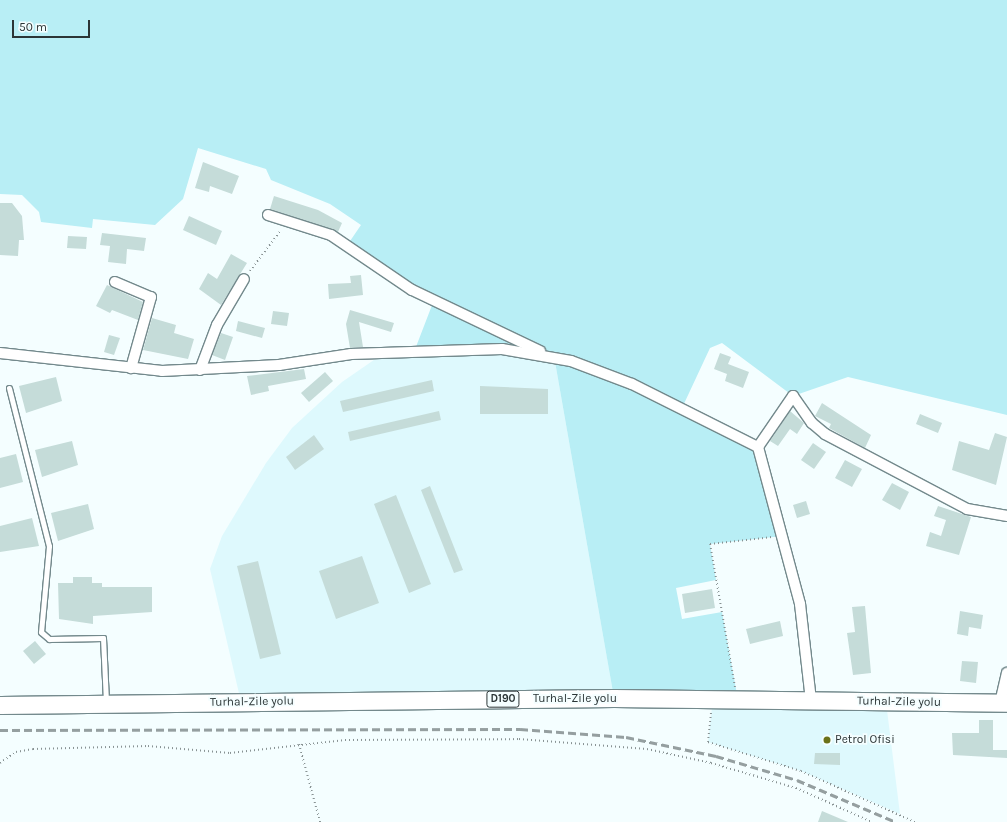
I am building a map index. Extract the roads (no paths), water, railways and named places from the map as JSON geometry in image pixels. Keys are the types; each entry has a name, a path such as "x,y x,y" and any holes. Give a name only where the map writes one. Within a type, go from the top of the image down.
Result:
{"main road":[{"name":"Turhal-Zile yolu","path":"0,705 713,699 1003,703"}],"street":[{"path":"268,215 348,244 412,290 546,355 632,384 758,447 800,604 811,701"},
{"path":"200,370 217,325 244,279"},
{"path":"115,282 151,297 131,368"},
{"path":"0,353 131,368 200,370 384,353 487,349 546,355"},
{"path":"758,447 793,396 812,423 825,434 967,509 1007,516"},
{"path":"1003,703 1007,673"}],"lane":[{"path":"9,388 49,546 40,632 49,639 103,638 106,704"}],"railway":[{"path":"0,730 520,729 626,737 716,756 797,780 896,822"}],"place":[{"name":"Petrol Ofisi","path":"827,740"}]}
